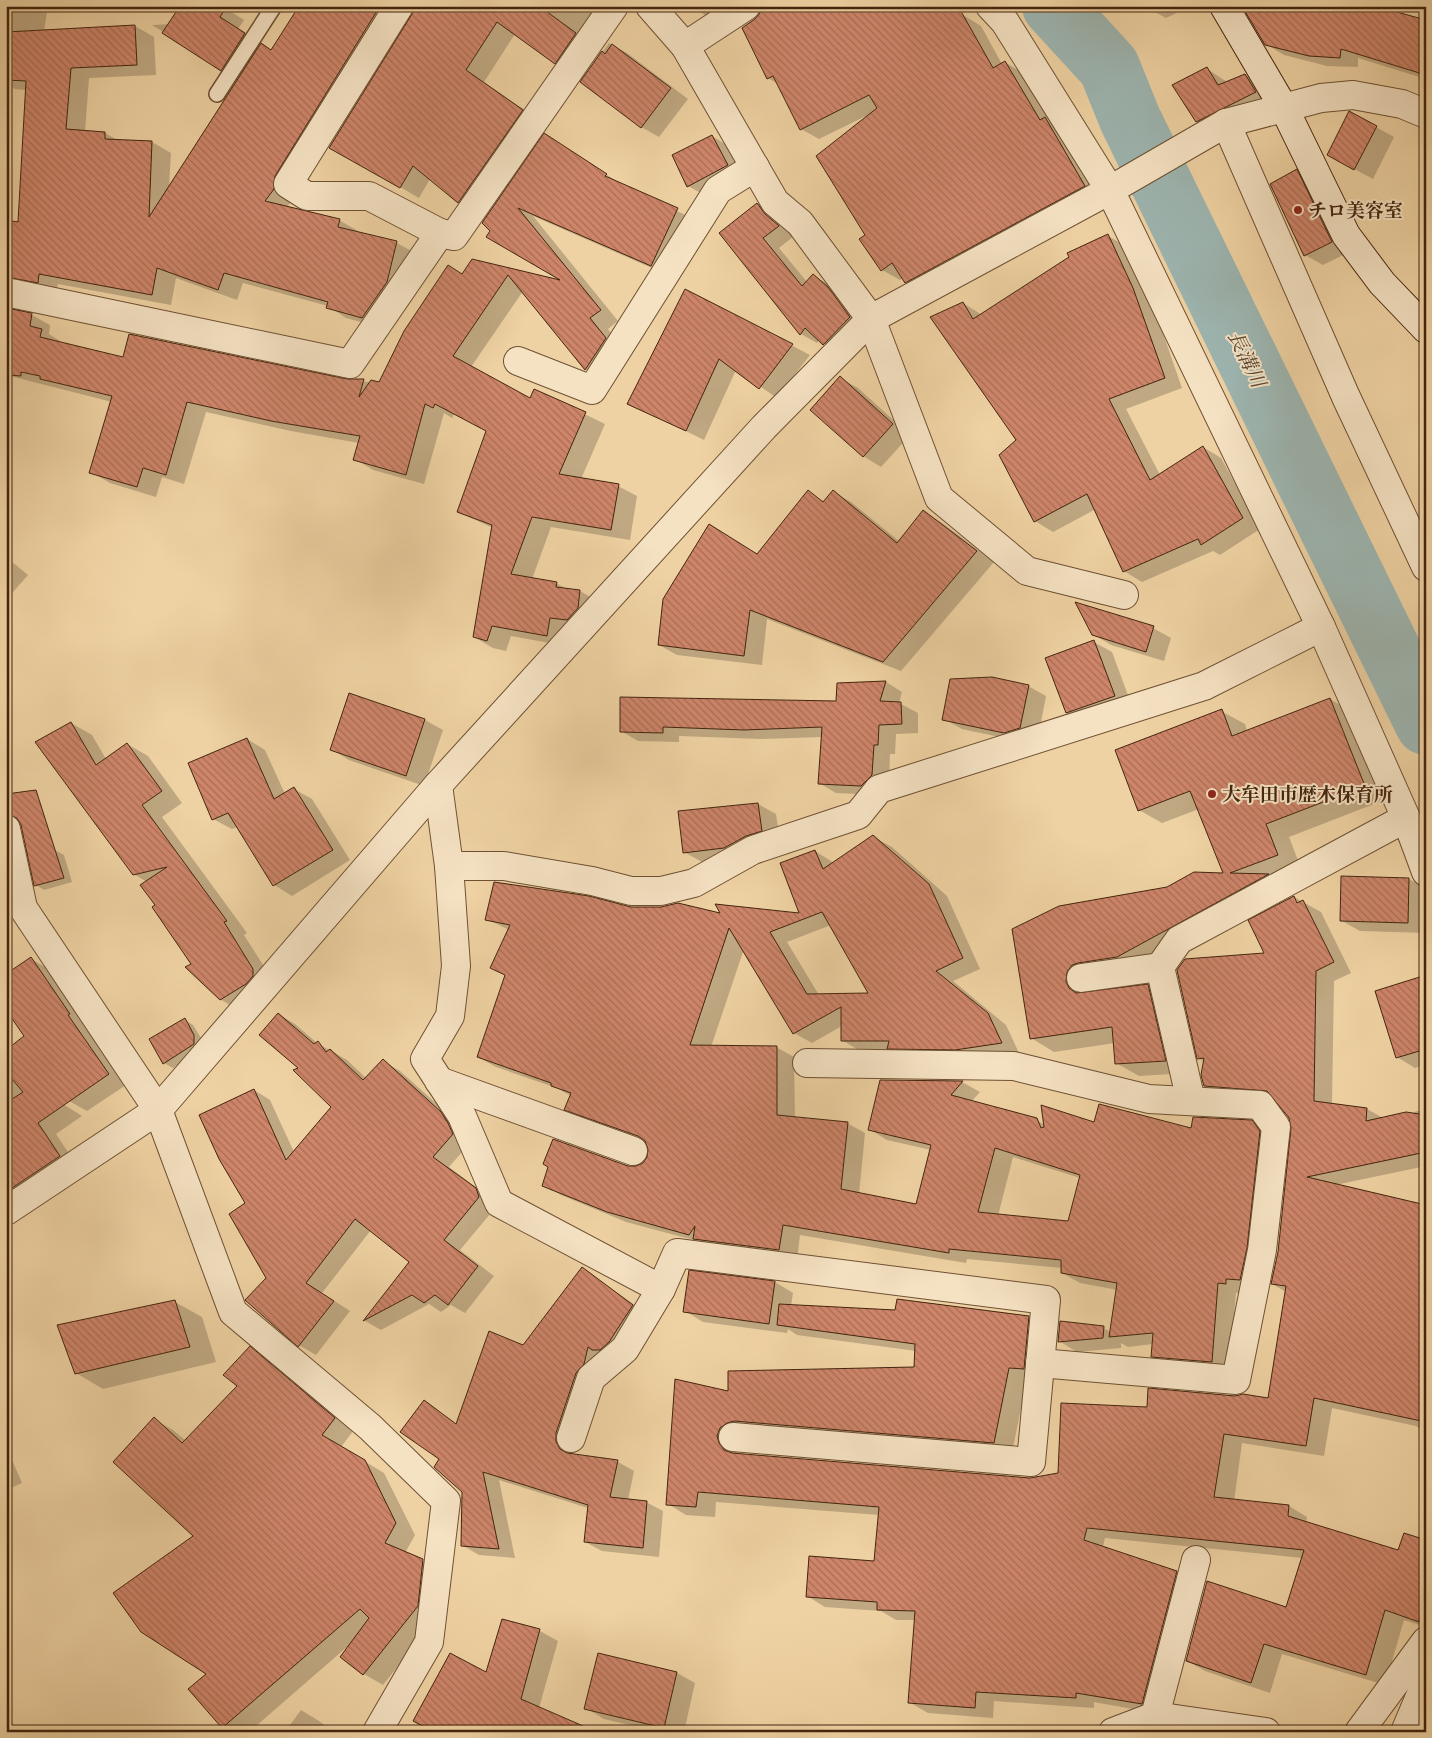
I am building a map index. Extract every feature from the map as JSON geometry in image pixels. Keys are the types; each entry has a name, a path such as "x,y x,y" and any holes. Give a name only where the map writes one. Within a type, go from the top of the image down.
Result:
{"street":[{"path":"399,6 288,184 307,196 368,196 440,233 454,236 614,6"},
{"path":"650,6 685,46 775,202 800,222 872,319 939,498 1027,571 1124,595"},
{"path":"685,46 746,6"},
{"path":"990,6 1005,22 1110,190 1321,627 1406,818 1426,872"},
{"path":"1224,6 1284,110 1346,235 1382,283 1426,329"},
{"path":"6,1211 158,1110 438,785 764,427 872,319 1110,190 1226,123 1284,110 1321,98 1353,95 1402,104 1426,114"},
{"path":"1226,123 1346,397 1426,567"},
{"path":"518,361 592,390 718,190 754,167"},
{"path":"6,292 350,364 440,233"},
{"path":"449,866 504,866 592,881 631,891 661,891 694,883 753,850 858,815 878,789 1204,686 1321,627"},
{"path":"438,785 449,866 456,966 450,1016 426,1059 462,1116 499,1203 661,1289"},
{"path":"1081,978 1160,967 1179,940 1406,818"},
{"path":"6,830 15,912 158,1110 233,1312 370,1426 446,1501 429,1642 377,1732"},
{"path":"1160,967 1191,1101"},
{"path":"807,1063 1014,1066 1149,1099 1260,1105 1276,1128 1262,1250 1236,1380 1040,1363"},
{"path":"440,1081 633,1151"},
{"path":"571,1438 591,1378 625,1349 661,1289 677,1253 1046,1300 1031,1462 734,1437"},
{"path":"1155,1716 1196,1560"},
{"path":"1359,1732 1426,1641"},
{"path":"1404,1732 1426,1682"},
{"path":"1112,1732 1155,1716 1266,1732"}],"lane":[{"path":"217,94 274,6"}],"building":[{"path":"180,6 227,6 220,17 245,33 221,71 162,33"},
{"path":"299,6 380,6 275,176 274,189 265,201 340,219 338,227 397,241 387,282 362,318 326,308 328,302 224,273 218,290 157,268 152,295 39,274 38,283 6,277 6,220 18,222 26,81 6,80 6,32 135,25 137,65 71,68 66,129 105,132 105,139 152,141 149,217 261,43 271,50"},
{"path":"415,6 539,6 576,33 555,64 497,22 466,70 523,110 458,203 413,166 400,188 329,148 412,14"},
{"path":"761,6 958,6 993,68 1005,61 1040,120 1045,117 1085,186 905,283 892,263 881,271 859,239 865,235 816,156 877,108 869,95 800,130 773,76 767,79 742,28 755,19 760,13"},
{"path":"1242,6 1375,6 1426,20 1426,75 1341,49 1340,58 1309,56 1265,45"},
{"path":"612,44 671,88 641,128 580,82 602,51 605,54"},
{"path":"1207,67 1218,85 1245,74 1256,92 1196,122 1172,85"},
{"path":"1349,111 1377,126 1354,170 1327,155"},
{"path":"544,133 607,174 605,176 678,208 651,266 518,208 601,310 590,318 606,338 585,370 508,275 453,356 530,398 534,389 586,412 559,474 619,484 611,530 532,517 511,574 557,582 556,587 580,590 578,608 567,620 550,618 547,636 492,626 487,641 473,637 492,525 457,512 486,431 435,404 433,408 425,404 406,475 353,460 360,436 271,421 187,402 166,475 143,468 137,487 89,473 112,396 40,379 40,376 21,372 21,376 6,375 6,308 32,313 30,326 42,329 40,337 123,357 129,334 347,379 364,379 359,397 371,380 379,382 404,331 448,265 462,274 472,259 560,280 486,237 490,231 482,223"},
{"path":"712,135 728,165 687,187 672,155"},
{"path":"1297,169 1332,242 1304,256 1270,184"},
{"path":"757,203 765,214 779,226 763,238 802,286 813,274 828,287 850,317 823,345 805,328 800,335 719,233"},
{"path":"1108,234 1133,288 1165,378 1109,399 1150,480 1203,446 1243,518 1201,545 1198,539 1123,572 1087,494 1034,522 999,455 1016,440 930,317 963,302 973,319 1069,257 1067,253"},
{"path":"685,289 793,344 759,389 719,359 686,431 627,404"},
{"path":"840,376 893,424 863,457 810,410"},
{"path":"808,490 823,502 833,490 897,543 923,510 977,551 883,662 750,610 744,656 658,645 663,599 709,524 757,554"},
{"path":"1075,602 1154,626 1146,652 1092,635"},
{"path":"1094,640 1115,696 1066,713 1045,658"},
{"path":"992,677 1029,685 1020,728 1004,733 942,720 950,679"},
{"path":"886,681 880,701 901,702 902,724 879,725 878,745 874,745 872,775 861,786 818,784 822,727 744,730 663,727 663,733 620,732 620,697 836,701 837,683"},
{"path":"349,693 425,719 406,776 330,750"},
{"path":"1330,698 1365,786 1266,824 1278,855 1230,873 1269,874 1117,957 1078,963 1072,965 1067,972 1066,981 1069,988 1076,993 1148,984 1166,1061 1115,1064 1112,1027 1030,1039 1012,929 1059,906 1167,887 1194,872 1223,873 1190,791 1138,811 1115,750 1222,709 1232,736"},
{"path":"71,722 96,765 127,743 162,791 142,805 227,921 224,922 253,969 253,976 246,984 220,1000 185,967 191,964 152,907 155,905 140,885 167,867 133,875 35,742"},
{"path":"247,738 274,799 294,787 333,850 273,886 228,813 212,820 188,763"},
{"path":"36,790 64,878 34,886 21,825 17,818 6,814 6,794"},
{"path":"758,803 762,831 746,836 724,848 683,853 678,811"},
{"path":"873,835 929,884 963,958 936,971 988,1013 1002,1043 955,1050 887,1049 889,1041 841,1041 841,1007 793,1034 729,928 690,1045 777,1046 777,1115 848,1122 841,1189 916,1204 931,1145 868,1130 880,1080 963,1081 951,1095 1037,1118 1041,1128 1044,1127 1041,1105 1094,1122 1099,1104 1191,1128 1193,1117 1252,1120 1260,1131 1247,1248 1240,1280 1226,1279 1226,1284 1218,1283 1212,1362 1151,1357 1153,1333 1109,1337 1117,1283 1061,1273 1061,1260 949,1249 949,1253 783,1225 779,1250 693,1239 695,1226 689,1235 607,1212 542,1186 548,1167 543,1164 553,1139 628,1166 636,1166 643,1163 647,1157 648,1149 645,1141 638,1136 564,1110 571,1093 551,1086 551,1083 477,1057 505,975 490,968 510,925 485,920 494,882 589,896 631,907 661,907 678,903 720,913 715,904 799,913 780,863 815,850 823,869","holes":["822,912 868,993 807,994 770,932","995,1148 1080,1175 1068,1221 978,1212"]},
{"path":"1341,876 1409,878 1408,923 1340,921"},
{"path":"1294,896 1297,903 1303,900 1334,962 1316,971 1314,1101 1367,1108 1366,1121 1406,1112 1426,1115 1426,1152 1307,1177 1426,1205 1426,1422 1314,1398 1306,1446 1224,1434 1214,1497 1289,1505 1288,1516 1398,1550 1404,1533 1426,1540 1426,1601 1419,1622 1385,1610 1366,1675 1264,1644 1251,1683 1186,1661 1207,1581 1286,1607 1304,1550 1087,1528 1084,1540 1177,1571 1142,1704 1076,1693 1076,1698 976,1692 975,1708 908,1703 915,1611 877,1610 877,1602 806,1597 809,1556 874,1561 879,1507 698,1492 696,1507 666,1505 675,1379 728,1391 728,1371 914,1367 915,1344 777,1325 779,1304 895,1310 897,1299 1029,1316 1024,1369 1009,1368 994,1443 734,1421 720,1428 717,1436 724,1450 732,1453 1030,1478 1058,1473 1061,1403 1147,1407 1148,1388 1235,1396 1243,1394 1268,1398 1286,1286 1271,1284 1278,1252 1291,1128 1289,1118 1267,1091 1204,1086 1201,1075 1204,1058 1197,1059 1177,970 1185,959 1264,953 1248,920"},
{"path":"31,957 109,1074 38,1123 60,1156 6,1192 6,1103 23,1092 6,1072 6,1050 24,1036 6,1010 6,974"},
{"path":"1426,975 1426,1049 1396,1058 1375,991"},
{"path":"278,1013 314,1044 318,1041 326,1052 330,1049 363,1080 383,1059 441,1112 448,1123 453,1134 433,1157 476,1188 479,1197 444,1240 478,1266 448,1305 435,1295 424,1303 412,1295 363,1321 409,1262 355,1219 306,1283 334,1301 298,1347 245,1300 266,1278 229,1214 245,1203 219,1159 199,1115 254,1089 286,1160 331,1107 293,1070 298,1068 259,1035"},
{"path":"185,1018 194,1035 194,1044 163,1064 149,1039"},
{"path":"582,1267 633,1305 609,1342 600,1350 592,1350 588,1347 584,1364 576,1373 556,1433 556,1442 560,1449 567,1453 618,1460 610,1497 647,1501 643,1548 584,1542 588,1505 483,1472 499,1549 461,1546 462,1492 434,1467 439,1459 400,1432 424,1400 456,1424 489,1331 523,1345"},
{"path":"689,1270 775,1281 769,1324 683,1312"},
{"path":"175,1300 190,1347 75,1374 57,1325"},
{"path":"1060,1321 1104,1326 1103,1338 1058,1342"},
{"path":"250,1346 335,1418 322,1435 365,1460 396,1523 385,1543 423,1559 418,1606 363,1675 340,1657 369,1618 360,1609 222,1728 188,1689 206,1674 141,1632 113,1593 193,1536 113,1462 154,1417 182,1443 237,1386 223,1375"},
{"path":"502,1619 540,1629 521,1699 597,1732 434,1732 413,1721 450,1653 486,1672"},
{"path":"598,1653 677,1672 664,1728 584,1709"}],"waterway":[{"name":"長溝川","path":"1053,6 1109,67 1130,119 1426,724"}],"place":[{"name":"チロ美容室","path":"1298,210"},
{"name":"大牟田市歴木保育所","path":"1212,794"}]}
